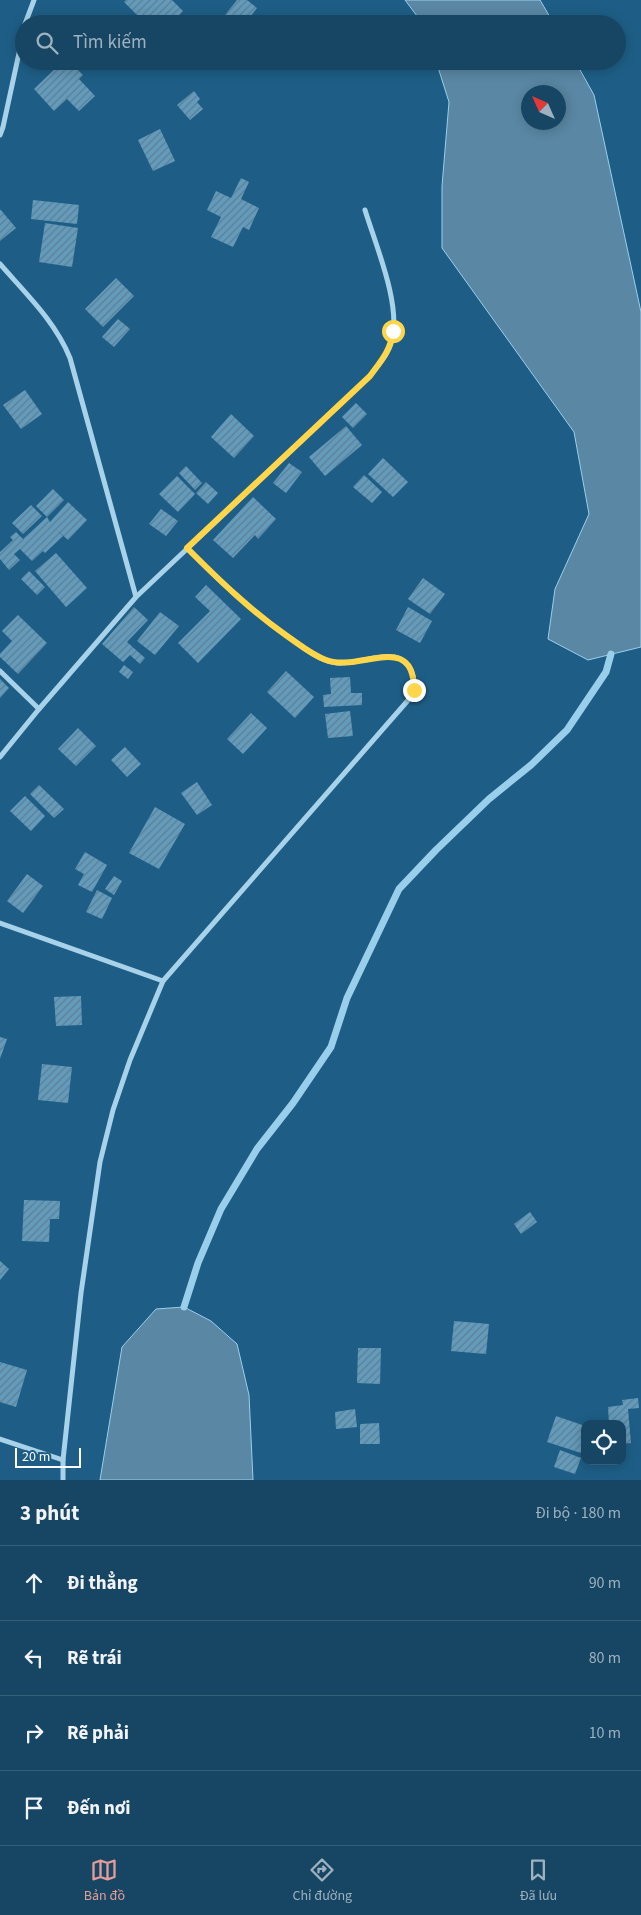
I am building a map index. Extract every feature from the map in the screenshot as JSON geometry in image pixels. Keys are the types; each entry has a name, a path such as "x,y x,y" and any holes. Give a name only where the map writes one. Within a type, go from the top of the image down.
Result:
{"street":[{"path":"28,15 34,0"},
{"path":"0,135 4,127 16,70"},
{"path":"0,757 136,597 370,376 385,357 392,342 395,320 393,302 365,210"},
{"path":"0,264 50,320 64,343 70,358 136,597"},
{"path":"63,1480 63,1460 81,1293 100,1162 112,1110 130,1060 163,981 410,698 414,690 412,673 408,665 400,658 391,656 356,662 336,663 307,651 256,614 224,586 187,548"},
{"path":"0,671 39,709"},
{"path":"0,923 163,981"},
{"path":"0,1440 63,1460"}],"water":[{"path":"405,0 540,0 549,15 416,15"},
{"path":"439,70 580,70 594,95 641,312 641,647 588,660 548,639 555,589 589,514 574,432 442,248 442,186 449,102"},
{"path":"184,1307 211,1321 237,1344 249,1395 253,1480 100,1480 122,1347 156,1309"}],"building":[{"path":"126,0 172,0 183,11 179,15 137,15 124,2"},
{"path":"237,0 247,0 257,8 252,15 225,15"},
{"path":"54,70 78,70 83,75 79,79 95,96 79,111 67,99 54,111 34,89"},
{"path":"194,91 200,99 197,102 203,109 190,120 177,105"},
{"path":"160,129 175,161 153,171 138,140"},
{"path":"241,178 249,182 241,199 259,208 249,230 243,227 233,247 211,237 221,217 207,210 216,191 231,198"},
{"path":"33,200 79,205 77,224 31,219"},
{"path":"0,209 16,228 0,241"},
{"path":"45,223 78,228 72,267 39,262"},
{"path":"116,278 134,296 103,327 85,309"},
{"path":"118,319 130,329 114,347 102,337"},
{"path":"25,390 42,414 21,429 3,405"},
{"path":"356,403 367,414 353,428 342,417"},
{"path":"231,414 254,436 234,458 211,437"},
{"path":"346,426 362,445 325,476 309,457"},
{"path":"383,458 408,482 393,497 368,474"},
{"path":"289,463 302,472 286,493 273,483"},
{"path":"186,466 202,483 195,490 179,473"},
{"path":"364,475 382,492 372,503 353,487"},
{"path":"177,476 195,494 178,512 159,494"},
{"path":"206,482 218,493 208,504 196,493"},
{"path":"53,489 64,500 47,517 36,506"},
{"path":"253,497 276,519 258,539 255,535 233,558 213,540"},
{"path":"68,502 87,520 68,540 56,529 63,536 45,553 43,551 32,561 20,549 14,554 20,560 9,570 0,559 0,552 13,540 10,537 16,532 23,539 47,517 50,522"},
{"path":"31,505 42,516 23,534 12,523"},
{"path":"161,509 178,521 166,536 149,524"},
{"path":"56,553 87,588 66,607 35,571"},
{"path":"29,571 45,587 37,595 21,579"},
{"path":"423,578 445,594 430,614 408,599"},
{"path":"206,585 241,619 198,663 178,643 210,611 195,597"},
{"path":"134,607 148,620 127,642 145,658 140,664 130,655 123,662 102,644"},
{"path":"408,607 432,621 420,643 396,630"},
{"path":"160,612 179,626 155,655 137,641"},
{"path":"18,615 47,643 18,674 0,657 0,654 12,641 2,631"},
{"path":"124,665 133,672 128,679 119,672"},
{"path":"286,671 314,697 295,718 267,692"},
{"path":"350,677 351,693 362,693 362,705 324,707 323,695 331,694 330,678"},
{"path":"0,679 9,688 0,698"},
{"path":"350,711 353,736 328,738 325,714"},
{"path":"251,713 267,728 243,754 227,739"},
{"path":"78,728 96,746 76,766 58,749"},
{"path":"125,747 141,764 127,777 111,760"},
{"path":"197,782 212,805 197,815 181,793"},
{"path":"39,785 64,809 54,818 30,794"},
{"path":"25,796 45,816 31,831 10,811"},
{"path":"155,807 185,824 159,869 129,853"},
{"path":"85,852 107,865 92,892 78,885 84,874 75,869"},
{"path":"27,874 43,886 23,913 7,901"},
{"path":"114,876 122,881 114,895 105,889"},
{"path":"97,890 112,898 102,919 86,912"},
{"path":"81,996 82,1025 56,1026 54,997"},
{"path":"0,1037 7,1039 0,1059"},
{"path":"42,1064 72,1067 68,1103 38,1100"},
{"path":"24,1200 60,1201 59,1219 50,1219 49,1242 22,1241"},
{"path":"530,1212 537,1222 521,1234 514,1224"},
{"path":"0,1261 9,1269 0,1280"},
{"path":"454,1321 489,1324 486,1354 451,1351"},
{"path":"358,1348 381,1348 380,1384 357,1383"},
{"path":"0,1362 27,1370 16,1407 0,1402"},
{"path":"638,1398 639,1408 628,1409 631,1443 626,1444 626,1420 609,1420 608,1407 623,1405 622,1400"},
{"path":"355,1409 357,1427 336,1429 335,1412"},
{"path":"556,1416 581,1425 581,1453 547,1442"},
{"path":"379,1423 380,1444 360,1444 360,1424"},
{"path":"560,1450 581,1458 575,1474 554,1467"}],"waterway":[{"path":"184,1307 198,1263 221,1209 257,1149 293,1103 331,1047 347,998 399,889 489,799 531,765 567,730 606,672 611,654"}],"route":[{"path":"393,331 392,342 385,357 370,376 187,548 224,586 256,614 307,651 336,663 356,662 391,656 400,658 408,665 412,673 414,690"}]}
